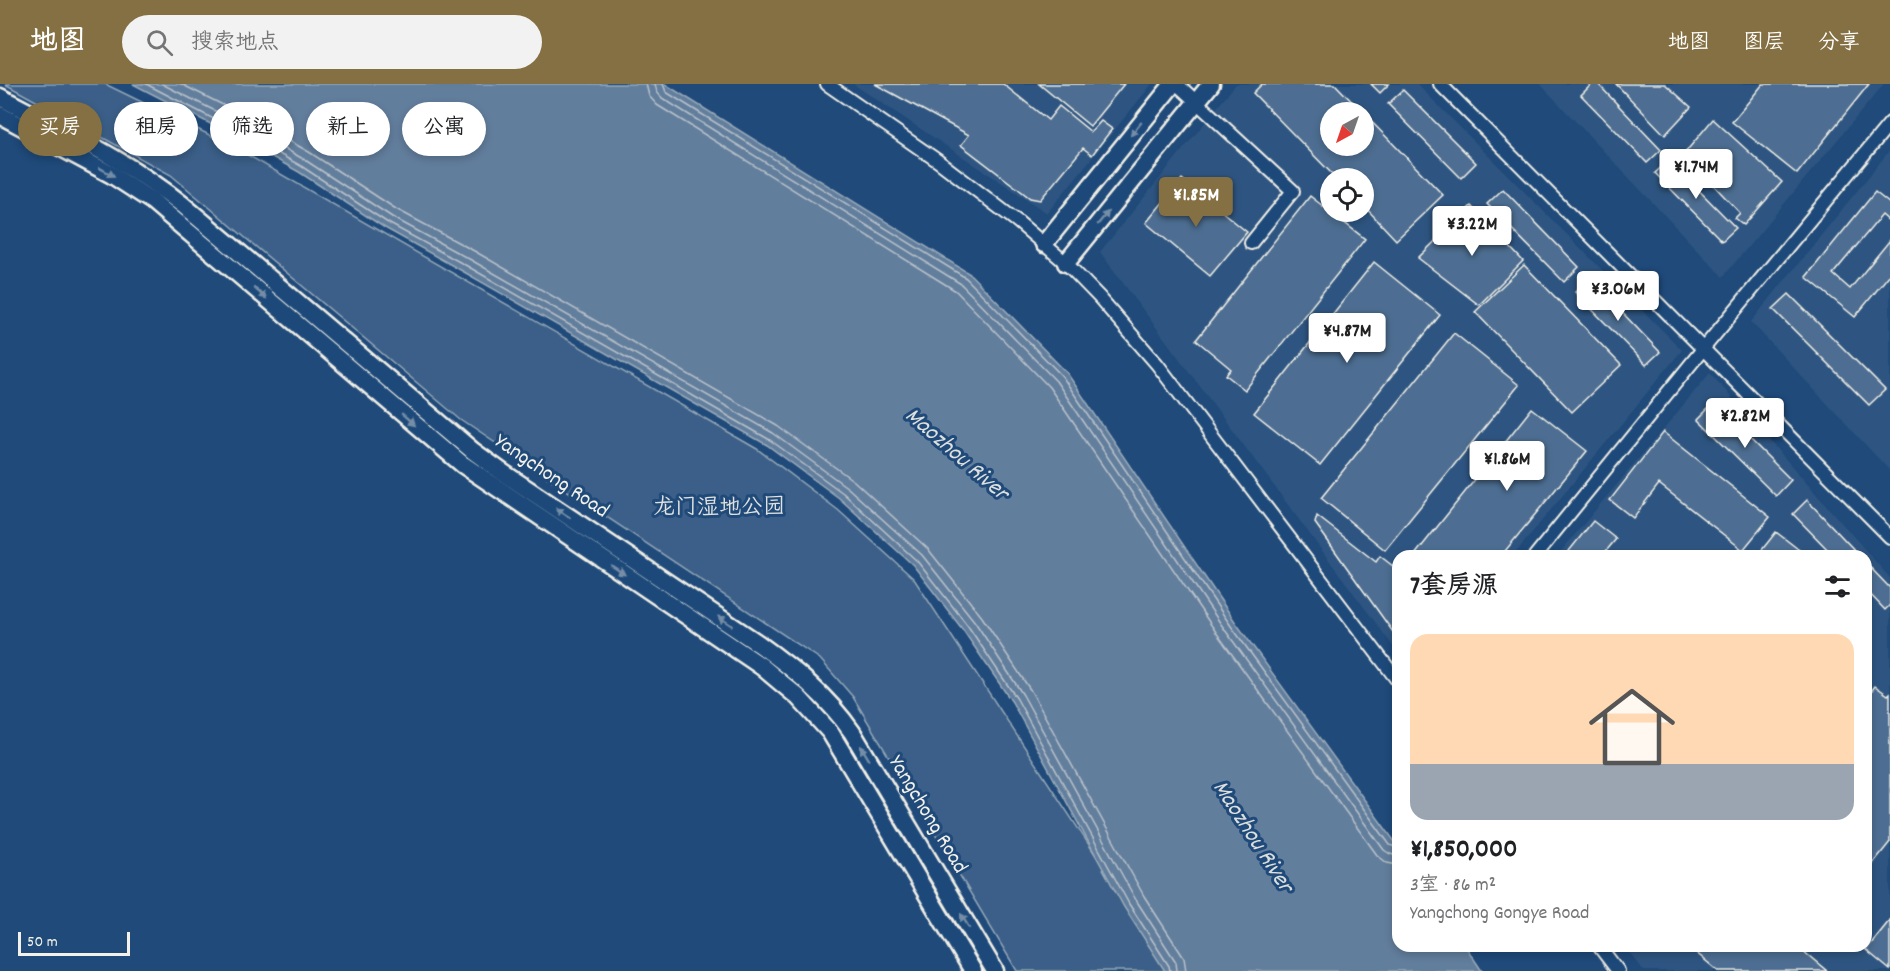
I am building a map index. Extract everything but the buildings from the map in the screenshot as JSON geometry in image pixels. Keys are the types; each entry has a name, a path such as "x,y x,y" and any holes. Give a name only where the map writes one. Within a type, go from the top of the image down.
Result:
{"street":[{"path":"827,84 938,161 1044,243 1066,263 1127,327 1157,364 1392,673"},
{"path":"1044,243 1175,84 1197,101 1293,191 1251,243"},
{"path":"1066,263 1211,84"},
{"path":"1440,84 1890,537"},
{"name":"Yangchong Road","path":"0,97 152,180 473,451 759,644 799,674 830,704 852,732 995,971"},
{"name":"Yangchong Road","path":"0,115 112,175 152,201 462,464 761,666 798,697 830,732 973,971"},
{"path":"1540,550 1890,123"},
{"path":"1604,952 1618,971"}],"shaded area":[{"path":"853,84 1152,84 1047,213"},
{"path":"1236,84 1417,84 1682,350 1518,550 1392,550 1392,645 1100,252"},
{"path":"1540,84 1884,84 1723,277"},
{"path":"1890,150 1890,471 1751,322"},
{"path":"1710,373 1865,550 1562,550"},
{"path":"1872,558 1890,578 1890,971 1644,971 1629,952 1872,952"}],"green space":[{"name":"龙门湿地公园","path":"5,84 105,84 142,102 114,102 114,144 102,137 102,102 38,102"},
{"name":"龙门湿地公园","path":"198,129 210,135 210,156 249,156 757,449 838,510 914,579 1172,971 1017,971 853,697 820,659 461,420 171,175 136,156 198,156"}],"water":[{"name":"Maozhou River","path":"133,84 665,84 970,274 1067,373 1236,623 1392,838 1392,952 1469,952 1482,971 1165,971 1124,907 1012,702 963,630 913,565 839,498 767,445 385,228 270,156 294,156 294,102 210,102 210,124 198,117 198,102 168,102"}]}
